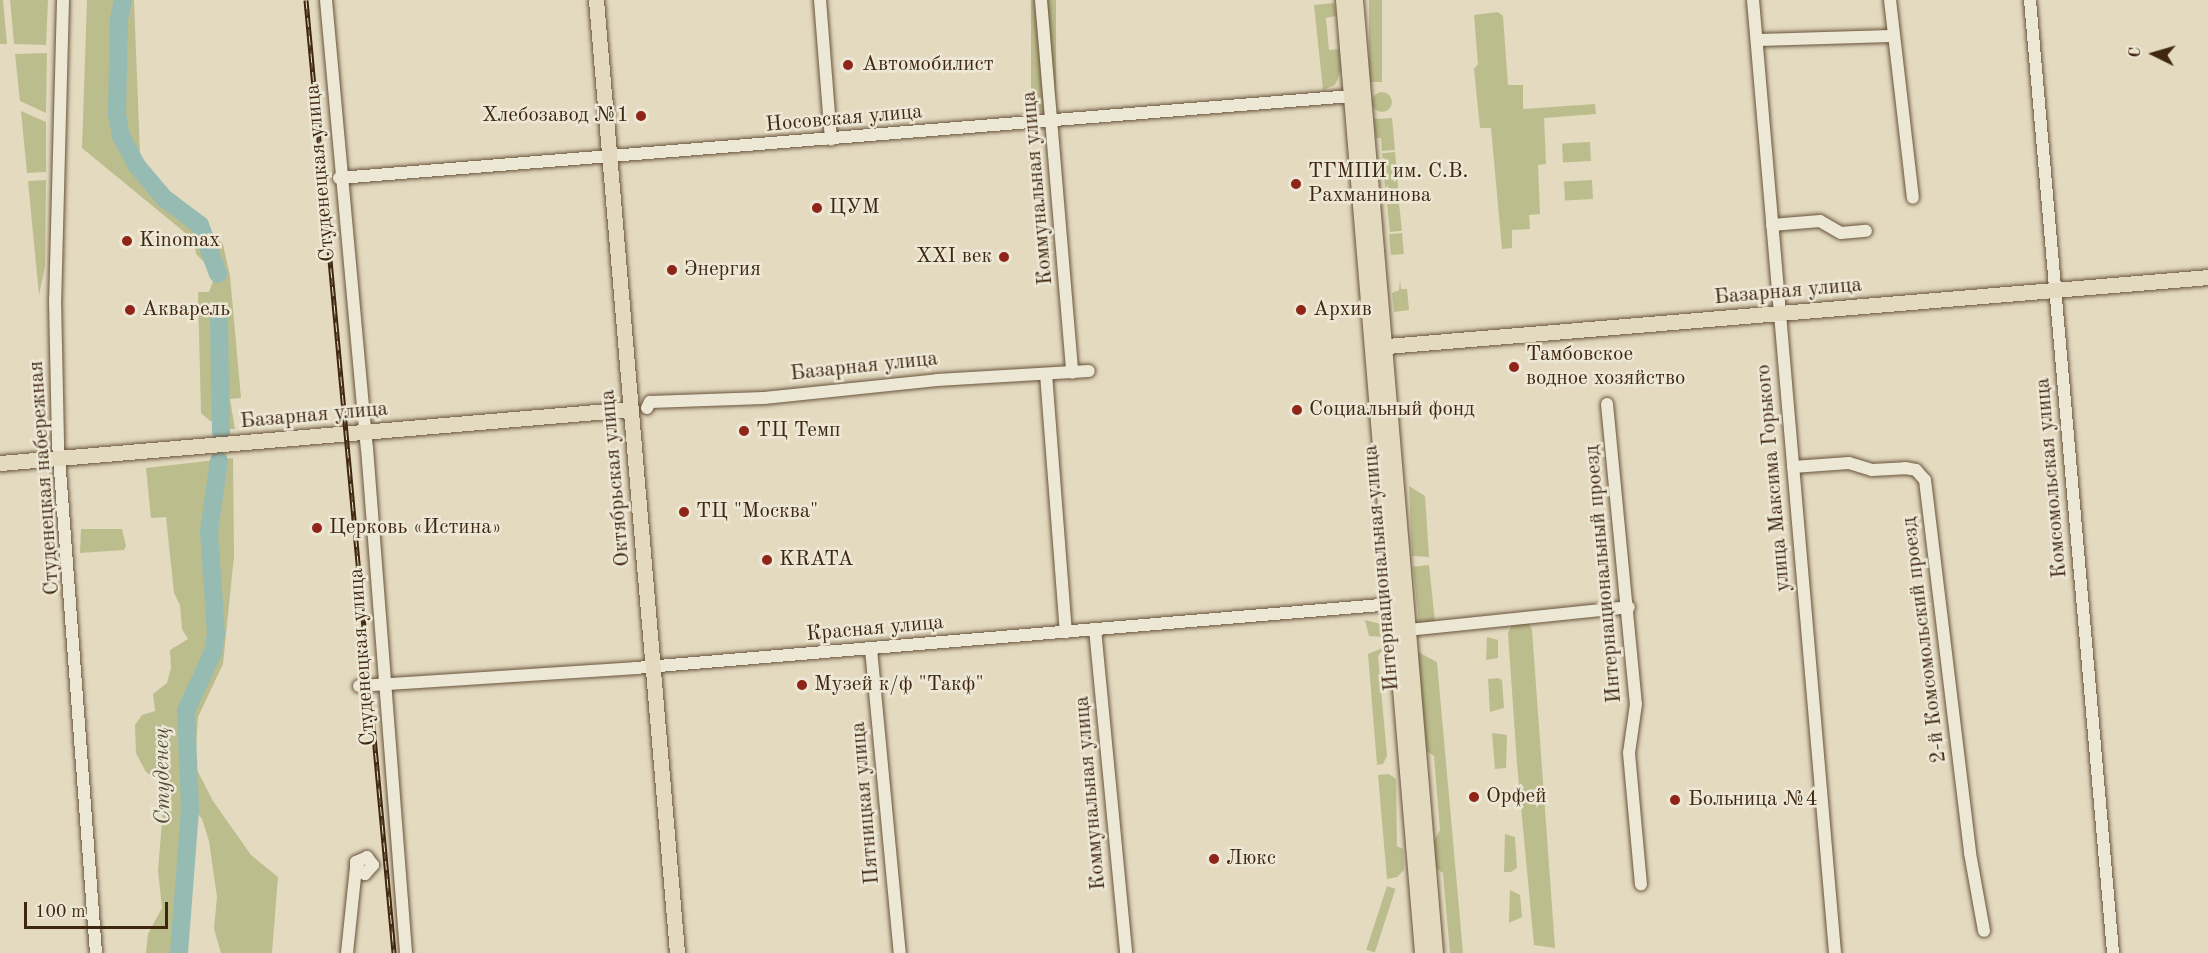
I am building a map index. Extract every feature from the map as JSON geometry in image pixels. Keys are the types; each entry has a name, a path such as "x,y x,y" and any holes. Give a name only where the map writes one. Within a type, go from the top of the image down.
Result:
{"main road":[{"name":"Октябрьская улица","path":"596,0 608,157 639,408 654,667 677,953"},
{"name":"Интернациональная улица","path":"1343,0 1357,95"},
{"name":"Интернациональная улица","path":"1355,0 1357,95 1399,604 1422,953"},
{"name":"Базарная улица","path":"1378,347 1780,312 2056,292 2208,277"},
{"name":"Базарная улица","path":"0,463 639,408"},
{"name":"Интернациональная улица","path":"1399,604 1408,630 1435,953"}],"street":[{"name":"Студенецкая набережная","path":"63,0 56,299 59,458 96,953"},
{"name":"Студенецкая улица","path":"326,0 339,178 365,432 406,953"},
{"path":"820,0 831,140"},
{"name":"Коммунальная улица","path":"1041,0 1072,373"},
{"name":"улица Максима Горького","path":"1754,0 1835,953"},
{"path":"1890,0 1913,198"},
{"name":"Комсомольская улица","path":"2030,0 2113,953"},
{"path":"1757,40 1893,36"},
{"name":"Носовская улица","path":"339,178 831,140 1357,95"},
{"path":"1772,225 1820,221 1841,233 1866,231"},
{"name":"Базарная улица","path":"639,408 650,402 764,398 926,384 937,380 1089,371"},
{"path":"1046,374 1066,632"},
{"name":"Интернациональный проезд","path":"1607,404 1629,607 1636,704 1629,753 1641,884"},
{"name":"2-й Комсомольский проезд","path":"1793,467 1849,463 1872,470 1905,468 1916,470 1925,480 1970,853 1984,931"},
{"name":"Красная улица","path":"359,686 386,686 871,650 1399,604"},
{"path":"1408,630 1629,607"},
{"name":"Коммунальная улица","path":"1095,629 1126,953"},
{"name":"Пятницкая улица","path":"871,650 900,953"},
{"path":"347,953 356,867"}],"green space":[{"path":"0,0 3,0 7,44 0,44"},
{"path":"10,0 48,0 46,45 14,44"},
{"path":"87,0 134,0 140,154 167,198 223,244 230,276 241,398 230,399 235,429 229,429 226,419 210,421 201,413 198,292 209,292 213,281 209,267 196,254 194,240 82,148"},
{"path":"1031,0 1056,0 1056,112 1031,112"},
{"path":"1369,0 1382,0 1382,82 1369,82"},
{"path":"1334,3 1336,16 1326,18 1329,50 1339,49 1341,71 1335,85 1323,90 1314,5"},
{"path":"1498,12 1503,16 1508,85 1523,85 1523,109 1595,104 1596,114 1544,118 1546,164 1538,165 1540,214 1529,215 1530,229 1512,230 1512,248 1502,249 1491,128 1480,128 1474,69 1478,64 1474,15"},
{"path":"47,53 46,113 20,101 15,54"},
{"path":"1378,92 1386,92 1392,98 1392,106 1386,112 1378,112 1372,106 1372,98"},
{"path":"21,111 46,122 46,172 27,173"},
{"path":"1392,118 1395,150 1382,151 1381,138 1376,138 1374,119"},
{"path":"1590,142 1591,161 1563,162 1562,143"},
{"path":"1395,152 1399,201 1386,202 1382,153"},
{"path":"46,180 45,267 39,295 28,181"},
{"path":"1592,180 1593,199 1565,200 1564,181"},
{"path":"1399,203 1402,231 1390,232 1387,204"},
{"path":"1402,233 1404,254 1391,255 1389,234"},
{"path":"1400,280 1401,289 1407,289 1409,310 1394,312 1392,293 1399,290"},
{"path":"233,458 234,556 223,664 198,717 195,766 213,801 251,855 278,877 272,953 221,953 214,929 217,897 209,841 202,819 194,809 183,819 173,953 146,953 148,934 162,908 158,870 165,785 146,772 136,753 135,725 142,715 155,711 153,694 167,683 171,668 170,650 188,639 182,629 180,605 174,593 166,517 151,518 146,468"},
{"path":"1409,486 1425,496 1429,557 1412,556"},
{"path":"81,529 122,529 126,546 124,550 80,553"},
{"path":"1429,565 1435,622 1419,623 1413,567"},
{"path":"1365,620 1381,624 1385,637 1369,636"},
{"path":"1529,623 1532,630 1555,948 1534,945 1517,764 1508,633 1512,625"},
{"path":"1487,637 1498,640 1498,658 1486,660"},
{"path":"1385,647 1378,656 1387,756 1383,764 1377,765 1368,654"},
{"path":"1418,652 1437,662 1463,953 1450,953 1443,873 1436,868 1434,841 1440,830 1434,756 1426,751"},
{"path":"1488,679 1502,680 1504,708 1490,712"},
{"path":"1492,733 1507,735 1506,768 1495,769"},
{"path":"1389,774 1396,779 1397,846 1403,849 1404,870 1397,877 1387,879 1378,775"},
{"path":"1505,834 1515,837 1517,868 1511,872 1504,872"},
{"path":"1387,886 1396,889 1375,953 1366,950"},
{"path":"1510,890 1520,895 1522,917 1509,923"}],"waterway":[{"name":"Студенец","path":"123,0 119,19 117,114 121,136 137,166 164,198 200,225 218,274"},
{"name":"Студенец","path":"219,319 221,432"},
{"name":"Студенец","path":"179,953 190,810 186,711 213,652 216,634 209,531 219,461"}],"railway":[{"path":"306,0 394,953"}],"place":[{"name":"Автомобилист","path":"848,65"},
{"name":"Хлебозавод №1","path":"641,116"},
{"name":"ТГМПИ им. С.В. Рахманинова","path":"1296,184"},
{"name":"ЦУМ","path":"817,208"},
{"name":"Kinomax","path":"127,241"},
{"name":"XXI век","path":"1004,257"},
{"name":"Энергия","path":"672,270"},
{"name":"Акварель","path":"130,310"},
{"name":"Архив","path":"1301,310"},
{"name":"Тамбовское водное хозяйство","path":"1514,367"},
{"name":"Социальный фонд","path":"1297,410"},
{"name":"ТЦ Темп","path":"744,431"},
{"name":"ТЦ \"Москва\"","path":"684,512"},
{"name":"Церковь «Истина»","path":"317,528"},
{"name":"KRATA","path":"767,560"},
{"name":"Музей к/ф \"Такф\"","path":"802,685"},
{"name":"Орфей","path":"1474,797"},
{"name":"Больница №4","path":"1675,800"},
{"name":"Люкс","path":"1214,859"}]}
